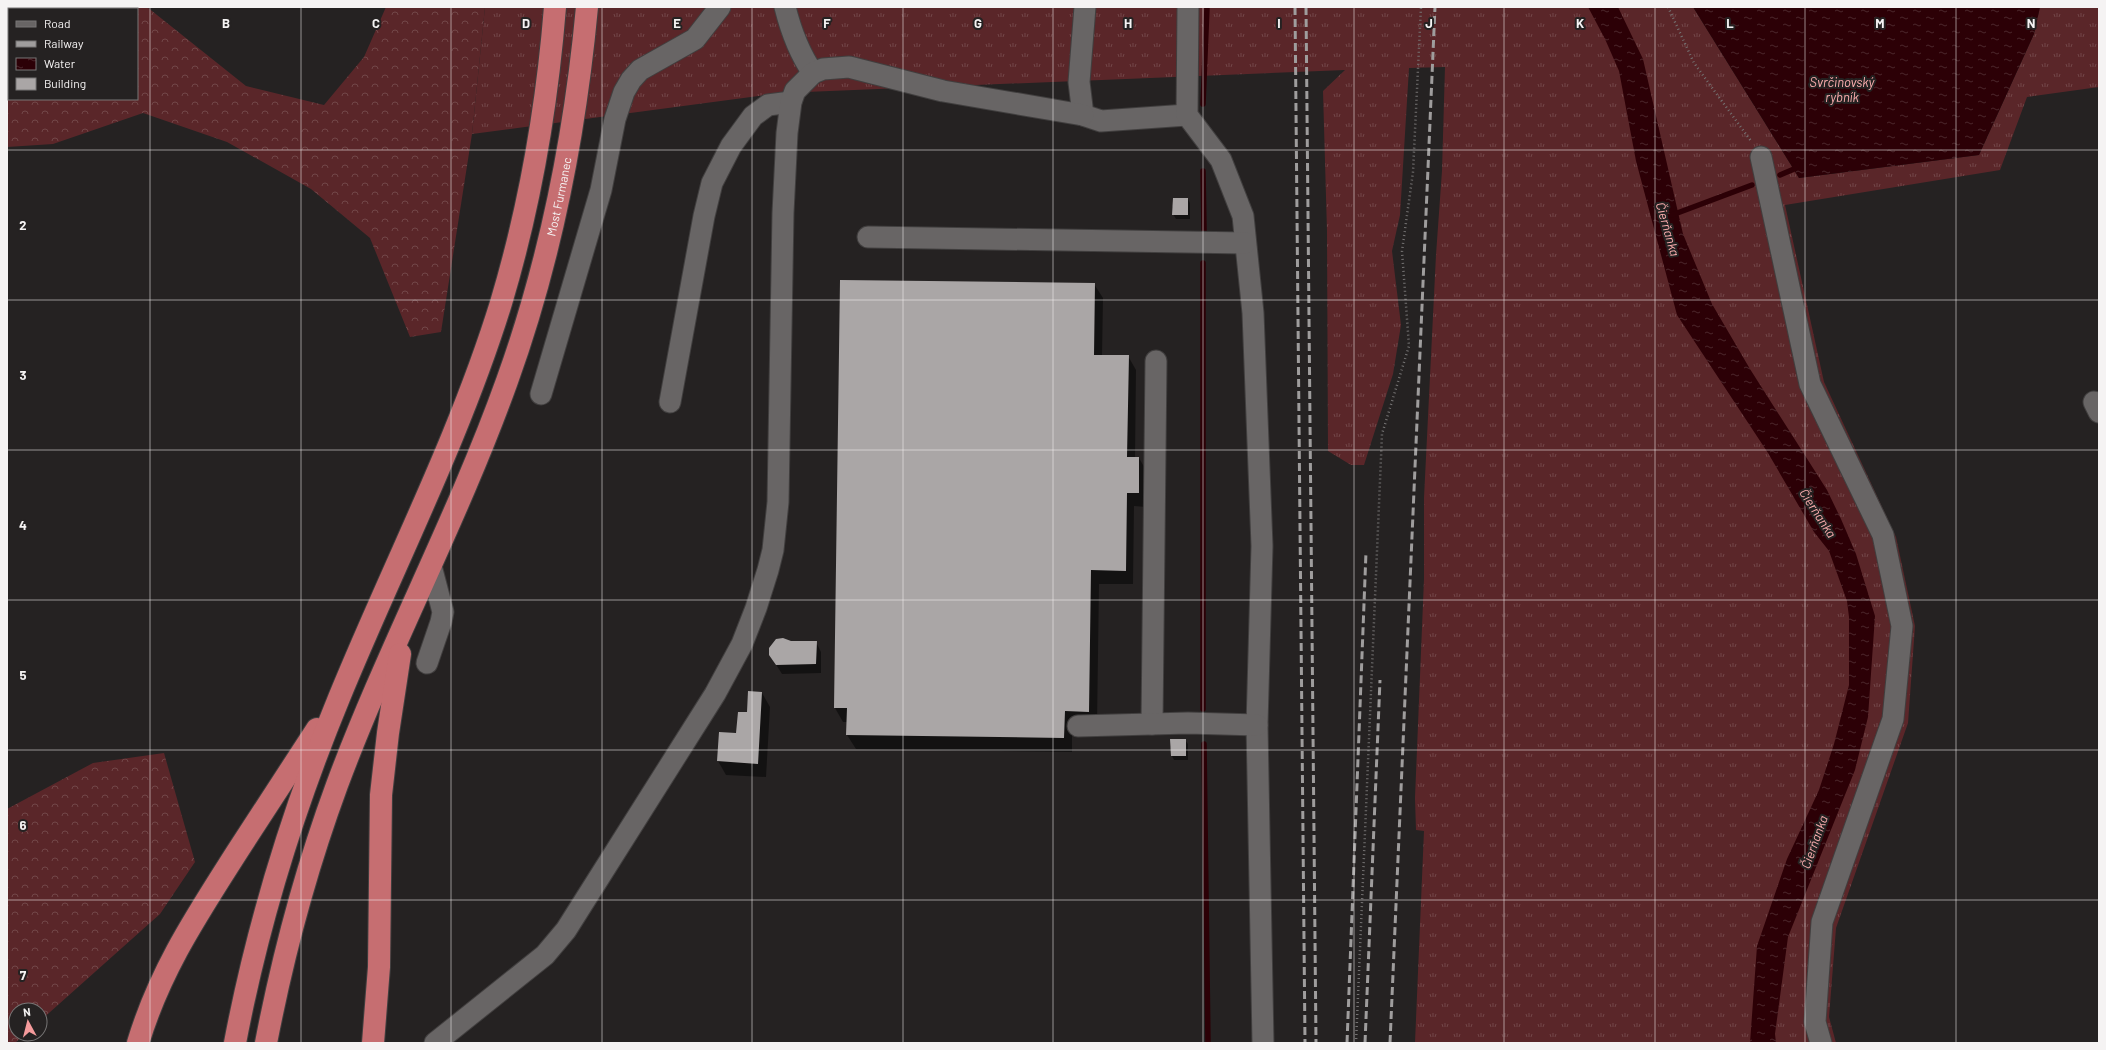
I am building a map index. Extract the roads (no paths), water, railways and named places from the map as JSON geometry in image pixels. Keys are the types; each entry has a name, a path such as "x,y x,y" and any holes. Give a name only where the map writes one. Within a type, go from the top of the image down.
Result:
{"highway":[{"path":"235,1043 254,948 277,867 306,783 339,697 435,478 472,386 500,304 517,244 536,158 550,75 555,7"},
{"name":"Most Furmanec","path":"406,619 431,566 507,381 548,251 567,163 580,81 587,7"},
{"path":"266,1043 281,970 298,904 338,783 406,619"},
{"path":"373,1043 379,966 381,795 388,733 406,619"},
{"path":"138,1043 153,996 171,959 194,919 269,800 339,697"}],"street":[{"path":"541,394 602,190 615,119 624,92 631,80 640,70 695,39 720,7"},
{"path":"785,7 802,58 813,73"},
{"path":"1083,115 1079,82 1085,7"},
{"path":"1188,7 1187,115 1221,160 1243,216 1253,313 1262,546 1257,726 1263,1043"},
{"path":"435,1043 545,955 566,930 696,727 734,659 749,626 763,589 773,550 778,502 783,213 787,133 791,102 795,91 813,73 823,69 849,67 943,90 1083,115 1101,121 1187,115"},
{"path":"670,402 704,216 712,183 731,146 753,116 768,105 791,102"},
{"path":"1761,156 1810,384 1883,535 1902,626 1893,719 1822,922 1815,1022 1821,1043"},
{"path":"868,237 1246,243"},
{"path":"1152,724 1156,362"},
{"path":"427,663 443,612 431,566"},
{"path":"1078,726 1188,723 1257,726"}],"water":[{"name":"Čierňanka","path":"1588,7 1618,7 1643,59 1683,234 1712,304 1750,369 1827,490 1856,554 1875,616 1868,717 1855,770 1788,937 1775,1034 1776,1043 1750,1043 1757,946 1787,859 1819,790 1834,744 1849,685 1849,617 1847,601 1829,551 1814,532 1768,453 1677,315 1636,161 1619,71 1605,39"},
{"name":"Svrčinovský rybník","path":"1693,7 2040,7 2034,34 1979,155 1799,178"}],"waterway":[{"path":"1203,104 1207,7"},
{"path":"1780,175 1794,169 1797,165"},
{"path":"1203,171 1204,230"},
{"name":"Čierňanka","path":"1672,215 1752,185"},
{"path":"1203,263 1203,709"},
{"path":"1204,744 1208,1043"}],"railway":[{"path":"1295,7 1305,1043"},
{"path":"1306,7 1316,1043"},
{"path":"1390,1043 1435,7"},
{"path":"1347,1043 1366,552"},
{"path":"1365,1043 1380,680"}]}
